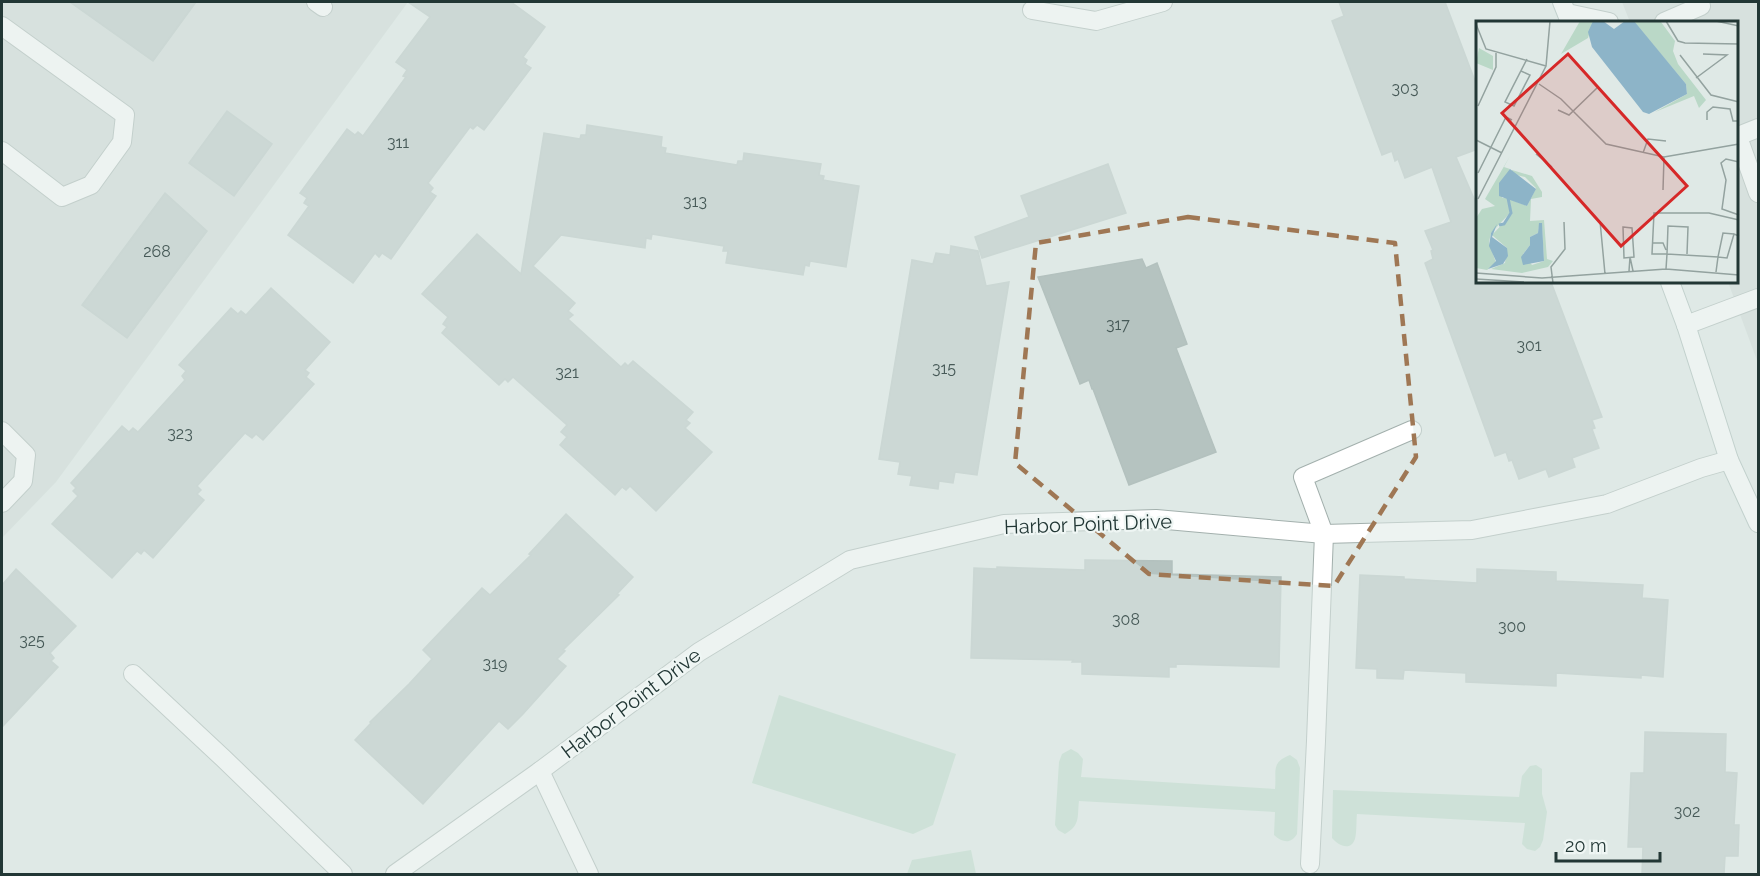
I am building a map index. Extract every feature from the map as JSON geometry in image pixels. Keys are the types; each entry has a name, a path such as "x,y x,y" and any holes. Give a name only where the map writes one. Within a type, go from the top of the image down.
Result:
{"street":[{"path":"1032,10 1096,21 1163,2"},
{"path":"1666,21 1704,3"},
{"path":"1566,12 1605,21"},
{"path":"2,26 125,115 123,142 91,185 62,197 2,151"},
{"path":"1739,135 1758,128"},
{"path":"1739,141 1758,193"},
{"path":"1671,284 1729,460 1758,522"},
{"path":"1686,326 1758,298"},
{"path":"1310,864 1324,534 1303,477 1412,430"},
{"path":"2,431 26,455 22,481 2,503"},
{"name":"Harbor Point Drive","path":"395,874 540,771 699,652 850,560 1004,524 1156,519 1324,534 1472,530 1607,504 1701,468 1729,460"},
{"path":"133,674 344,874"},
{"path":"540,771 589,874"}],"highlighted area":[{"path":"1188,217 1395,243 1416,457 1334,586 1149,574 1015,463 1036,243"}],"shaded area":[{"path":"2,2 408,2 56,482 2,538"},
{"path":"1622,2 1758,2 1758,363 1729,284 1739,284 1739,21 1630,21"}],"green space":[{"path":"779,695 956,754 933,825 913,834 752,783"},
{"path":"1071,749 1083,759 1081,777 1275,789 1277,765 1290,755 1297,760 1300,768 1297,834 1292,840 1287,841 1274,835 1275,812 1079,801 1076,824 1065,834 1055,825 1059,762 1062,754"},
{"path":"1536,765 1542,769 1542,794 1547,812 1543,840 1535,851 1527,849 1522,844 1525,823 1357,814 1356,836 1353,843 1344,846 1332,838 1333,790 1519,797 1522,776 1530,766"},
{"path":"971,850 976,874 907,874 912,860"}],"building":[{"path":"70,2 196,2 153,61"},
{"path":"408,2 511,2 545,27 523,57 527,60 525,64 531,68 484,130 477,125 473,129 470,127 428,183 433,188 430,192 436,196 391,259 382,253 379,257 375,253 353,283 288,235 309,206 304,203 307,198 300,193 347,129 355,135 358,132 363,136 406,77 403,76 407,70 396,62 430,17"},
{"path":"1339,2 1445,2 1476,84 1476,150 1456,157 1476,203 1476,284 1552,284 1602,417 1592,420 1595,428 1592,429 1599,448 1572,458 1575,467 1549,477 1546,469 1519,479 1512,460 1509,461 1506,452 1495,456 1425,263 1433,259 1431,251 1433,250 1425,231 1451,222 1432,167 1405,178 1398,159 1395,161 1392,151 1382,155 1332,21 1344,16"},
{"path":"227,111 272,144 234,196 189,163"},
{"path":"587,125 662,137 661,147 666,148 665,153 737,165 738,161 743,161 744,153 821,164 819,175 824,176 823,180 859,186 846,267 810,261 809,266 805,265 803,275 726,263 728,251 723,251 724,246 652,234 651,239 646,238 645,248 561,235 533,266 575,303 568,311 573,315 568,319 621,367 625,363 628,366 633,361 693,412 686,420 690,423 685,428 712,452 656,511 630,486 626,490 622,487 615,495 560,445 567,437 561,432 567,425 513,377 508,382 505,379 499,385 442,333 447,327 443,324 448,317 422,294 477,234 521,274 544,133 580,139 581,135 586,135"},
{"path":"1108,164 1126,213 982,258 975,237 1029,217 1021,196"},
{"path":"165,193 207,231 127,338 82,305"},
{"path":"951,246 978,251 986,286 1009,282 977,475 955,472 953,483 939,481 938,489 910,485 912,476 898,474 900,462 879,459 912,260 933,264 936,253 950,255"},
{"path":"1142,259 1146,268 1157,263 1187,344 1176,348 1216,452 1129,485 1093,389 1089,380 1080,384 1038,277"},
{"path":"271,288 330,342 305,370 309,373 306,377 314,384 263,440 256,434 252,438 245,433 197,486 201,490 197,494 204,500 153,558 144,550 141,554 137,551 112,578 52,524 78,496 73,491 76,488 71,483 122,426 129,432 133,428 138,432 185,380 182,376 186,371 179,365 231,308 238,314 241,311 246,315"},
{"path":"566,514 633,577 617,594 619,595 563,650 565,651 557,659 566,666 523,714 508,729 499,721 423,804 355,740 432,659 423,650 482,588 490,595 531,555 529,554"},
{"path":"1085,560 1172,561 1172,574 1281,577 1279,667 1176,664 1176,667 1169,667 1169,677 1082,674 1082,662 1072,662 1073,660 971,658 974,568 1085,570"},
{"path":"16,569 76,626 50,653 54,658 51,661 58,667 2,727 2,585"},
{"path":"1477,569 1556,572 1556,581 1643,585 1642,598 1668,600 1663,677 1641,675 1641,678 1556,673 1556,686 1466,682 1466,673 1404,670 1403,679 1377,678 1377,669 1356,668 1360,575 1477,583"},
{"path":"1645,732 1726,734 1725,772 1737,773 1734,825 1739,825 1738,856 1725,856 1724,874 1642,874 1643,847 1628,847 1631,773 1644,773"}]}
